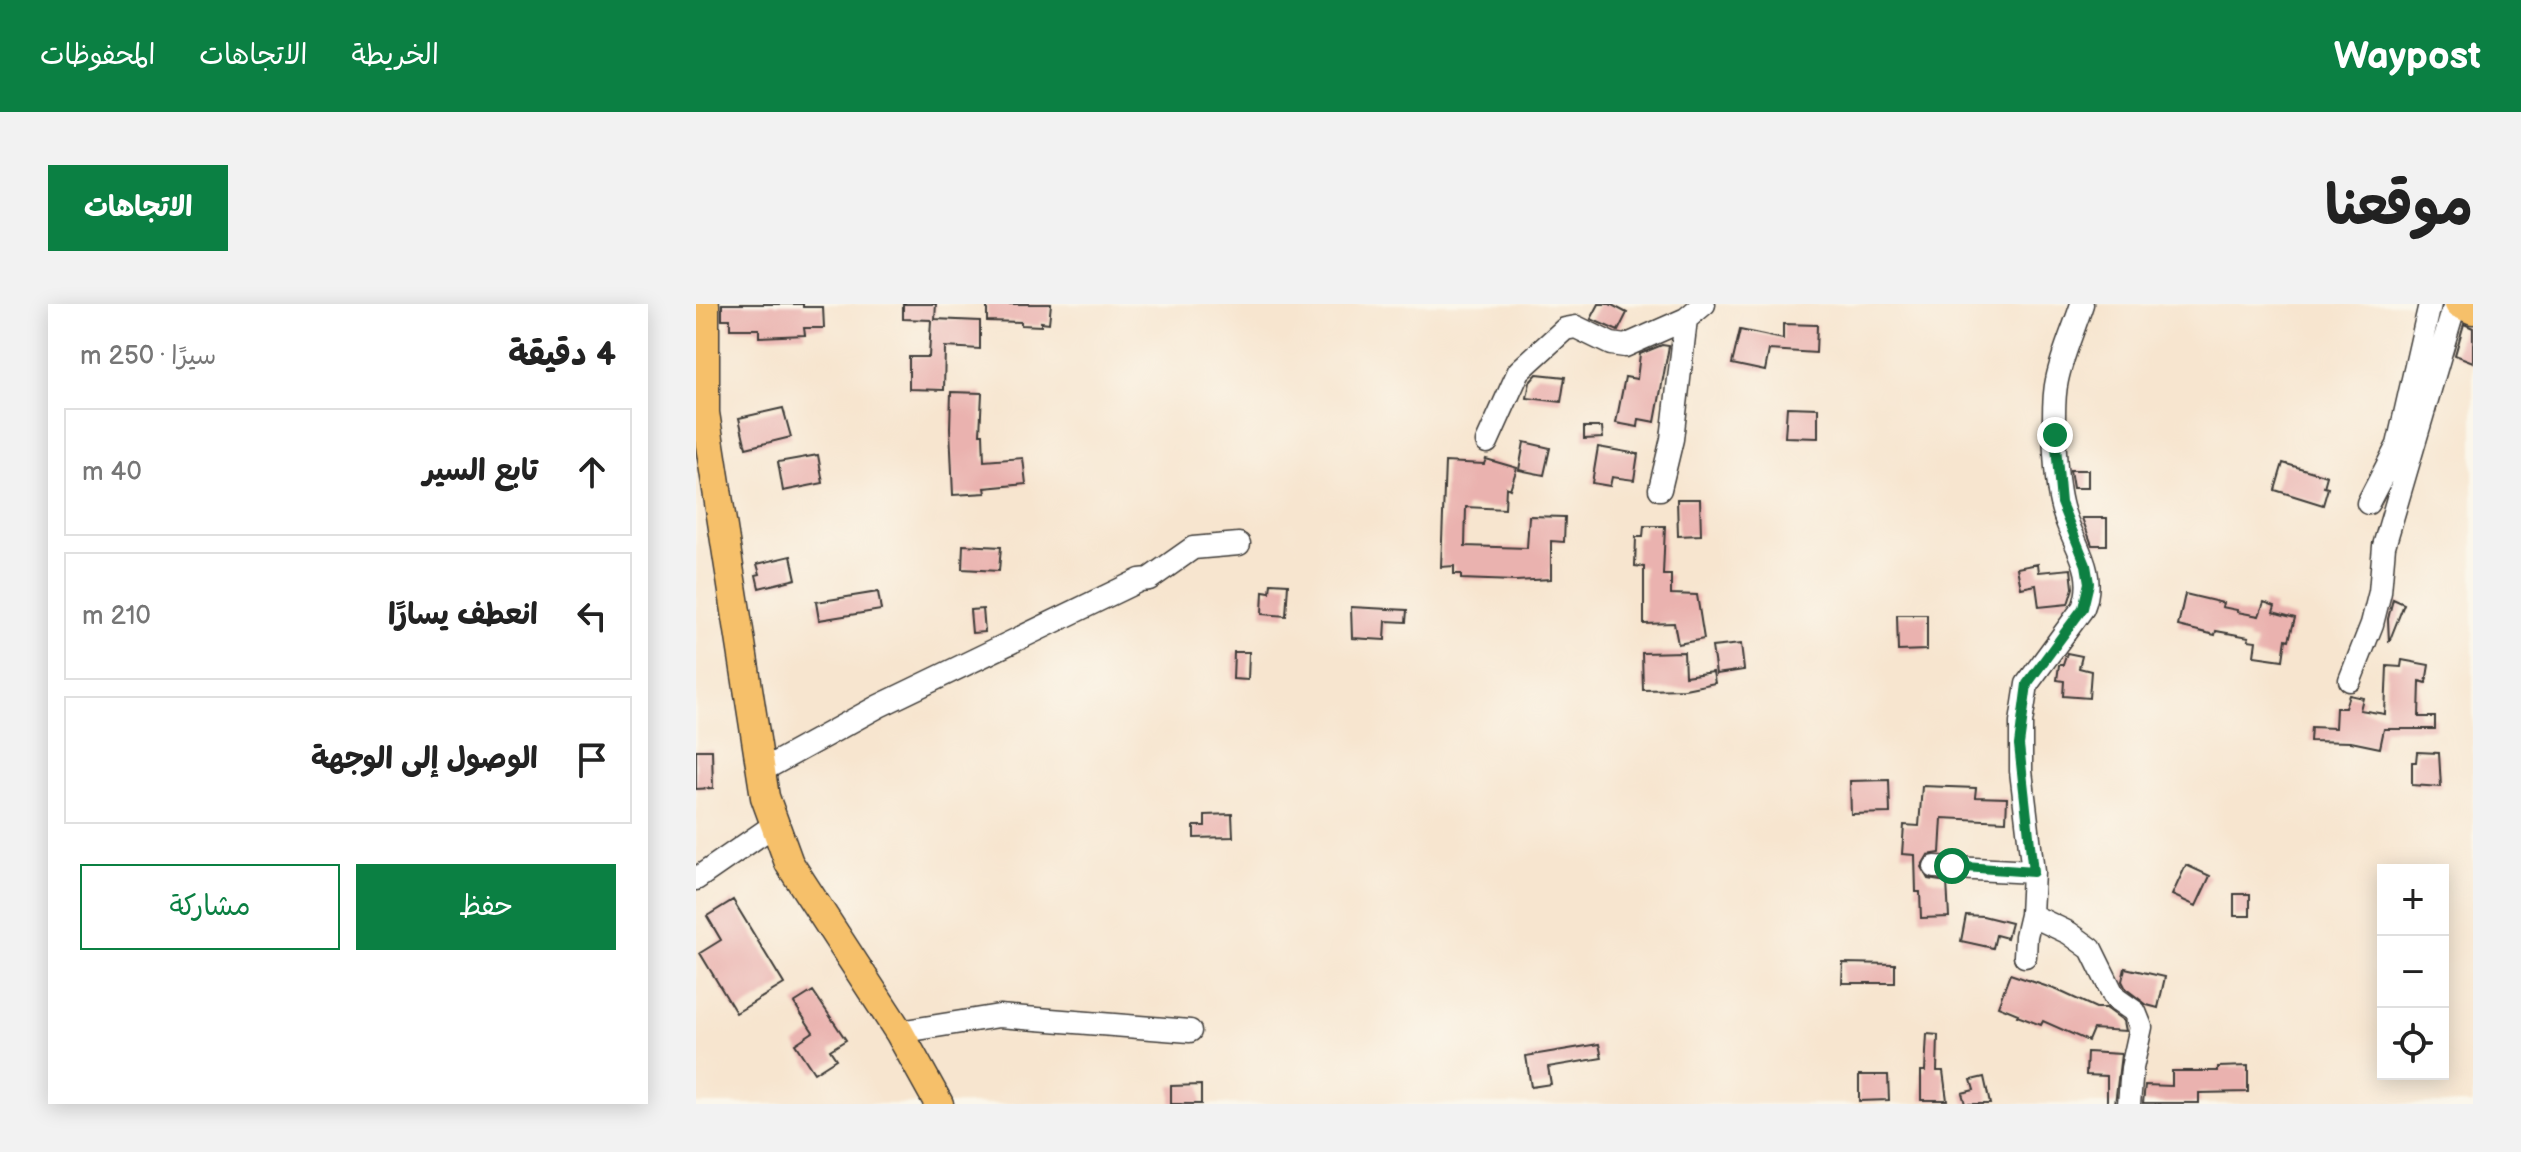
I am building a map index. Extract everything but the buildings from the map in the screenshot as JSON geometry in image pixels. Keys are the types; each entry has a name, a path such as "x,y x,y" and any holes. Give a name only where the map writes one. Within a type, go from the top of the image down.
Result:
{"main road":[{"path":"705,304 705,413 765,797 789,863 899,1032 939,1104"},
{"path":"2457,304 2473,310"}],"street":[{"path":"696,313 705,304"},
{"path":"1487,442 1519,371 1565,329 1576,327 1611,344 1625,346 1686,319 1704,304"},
{"path":"2025,956 2033,872 2019,745 2027,684 2083,608 2088,596 2086,565 2061,503 2055,435 2056,382 2082,304"},
{"path":"2368,503 2398,445 2430,304"},
{"path":"2350,680 2372,624 2380,592 2384,546 2457,304"},
{"path":"1660,489 1672,439 1686,319"},
{"path":"761,771 879,706 1140,580 1149,579 1193,548 1239,544"},
{"path":"696,879 774,825"},
{"path":"1935,867 2033,872"},
{"path":"2031,915 2069,933 2091,949 2115,998 2135,1012 2141,1027 2132,1068 2129,1104"},
{"path":"899,1032 999,1016 1190,1031"}],"route":[{"path":"1952,866 2033,872 2019,745 2027,684 2083,608 2089,583 2086,565 2061,503 2055,435"}]}
